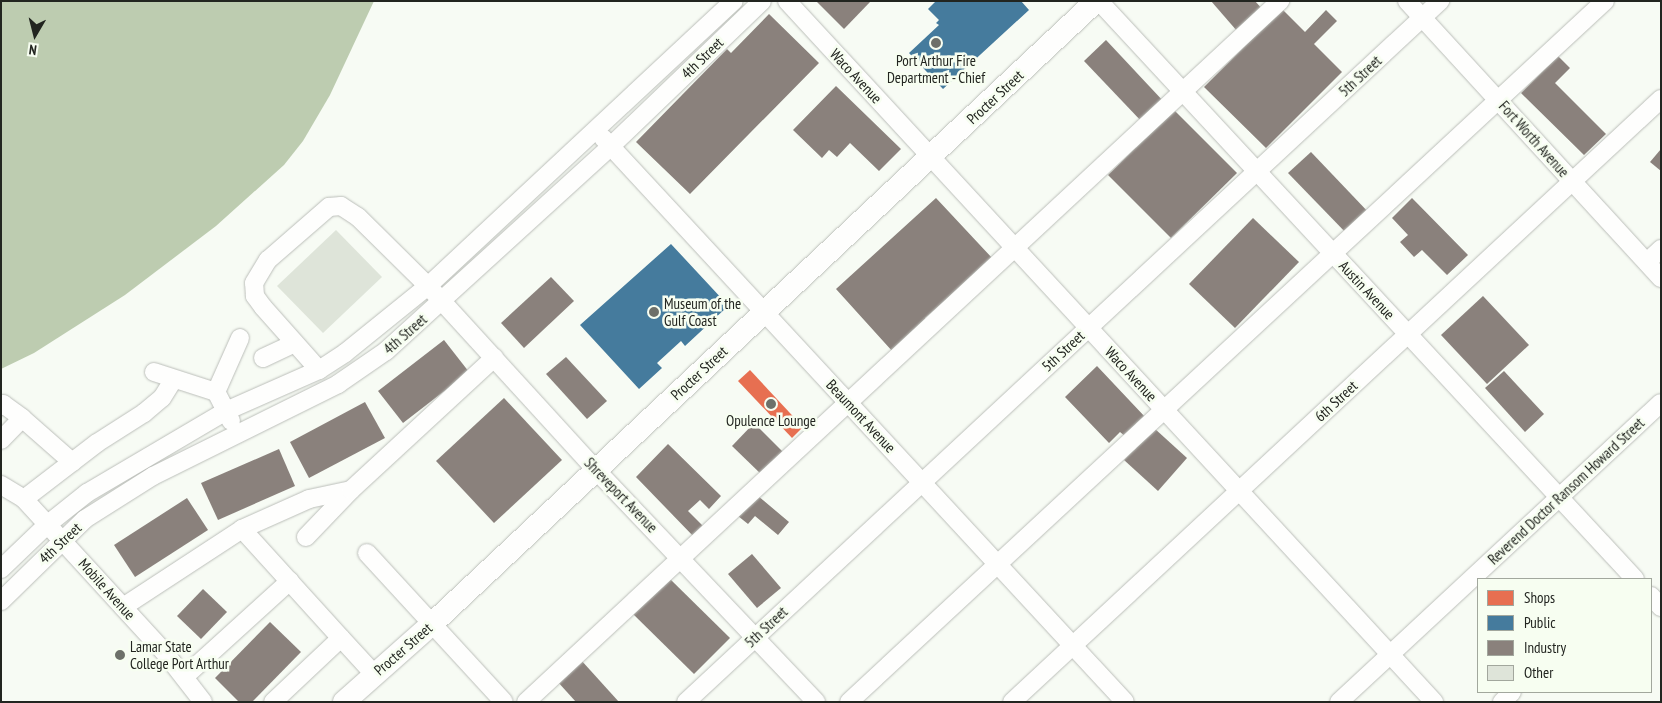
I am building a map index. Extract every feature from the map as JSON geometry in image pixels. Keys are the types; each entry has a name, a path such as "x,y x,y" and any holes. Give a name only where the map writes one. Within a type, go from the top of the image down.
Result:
{"main road":[{"name":"Procter Street","path":"344,702 433,623 1098,1"}],"street":[{"name":"4th Street","path":"1,569 48,524 87,494 226,412 319,370 428,286 734,1"},
{"name":"4th Street","path":"1,601 85,520 153,476 237,432 338,384 386,351 611,146 762,1"},
{"name":"Waco Avenue","path":"787,1 1434,702"},
{"name":"Austin Avenue","path":"1098,1 1181,93 1634,578"},
{"path":"526,702 680,556 1280,1"},
{"name":"Fort Worth Avenue","path":"1407,1 1661,278"},
{"name":"5th Street","path":"686,702 1440,1"},
{"path":"850,702 1605,1"},
{"name":"6th Street","path":"1012,702 1661,99"},
{"name":"Beaumont Avenue","path":"596,130 1125,702"},
{"name":"Shreveport Avenue","path":"319,370 255,296 254,283 268,260 329,207 341,206 358,217 428,286 596,470 680,556 816,702"},
{"path":"1647,262 1661,249"},
{"path":"216,392 240,338"},
{"path":"263,358 295,343"},
{"path":"306,537 351,490 494,358"},
{"path":"154,372 216,392 237,432"},
{"path":"24,499 72,462 150,408 162,398 174,379"},
{"name":"Reverend Doctor Ransom Howard Street","path":"1339,702 1661,403"},
{"path":"1,406 3,404 22,418 72,462"},
{"path":"1,440 22,418"},
{"name":"Mobile Avenue","path":"1,485 24,499 48,524 123,606 203,702"},
{"path":"123,606 242,529 309,499 351,490"},
{"path":"242,529 374,674"},
{"path":"367,553 504,702"},
{"path":"184,677 290,581"},
{"path":"1652,597 1661,607"},
{"path":"273,702 341,638"},
{"path":"1502,702 1511,693"}],"shaded area":[{"path":"1,1 374,1 330,95 303,141 284,165 216,226 125,295 34,353 1,369"}],"building: Shops":[{"name":"Opulence Lounge","path":"750,370 803,427 792,438 738,381"}],"building: Public":[{"path":"936,1 1021,1 1029,10 943,89 909,53 939,25 936,23 939,20 928,9"},
{"path":"671,244 724,301 722,303 726,308 685,346 681,341 657,363 662,368 639,389 580,325"}],"building: Industry":[{"path":"816,1 871,1 844,29"},
{"path":"1211,1 1255,1 1263,10 1237,31"},
{"path":"1282,9 1305,32 1326,10 1337,21 1314,44 1342,72 1266,148 1204,87"},
{"path":"769,14 819,63 690,194 636,142 727,49 731,53"},
{"path":"1106,40 1165,103 1143,123 1084,61"},
{"path":"1558,56 1570,68 1555,83 1606,134 1584,155 1521,93"},
{"path":"836,86 901,149 879,171 850,143 837,157 829,150 822,158 793,130"},
{"path":"1174,110 1237,173 1171,238 1108,175"},
{"path":"1661,149 1661,171 1650,162"},
{"path":"1311,152 1371,215 1349,236 1288,173"},
{"path":"936,198 993,259 925,318 928,321 893,352 836,289"},
{"path":"1412,198 1468,255 1447,275 1422,250 1414,257 1400,242 1408,235 1392,218"},
{"path":"1253,218 1299,262 1235,328 1189,284"},
{"path":"551,277 574,301 524,348 501,323"},
{"path":"1483,296 1529,345 1487,384 1441,335"},
{"path":"444,340 469,372 403,423 378,391"},
{"path":"566,357 607,401 587,419 546,374"},
{"path":"1097,366 1146,418 1126,437 1120,432 1109,443 1065,397"},
{"path":"1504,371 1544,414 1525,432 1485,388"},
{"path":"504,398 562,460 494,523 436,461"},
{"path":"365,402 385,438 309,478 290,442"},
{"path":"754,423 785,454 763,476 732,446"},
{"path":"1154,428 1187,458 1158,491 1124,460"},
{"path":"668,444 721,496 709,509 700,500 688,511 705,528 695,538 636,477"},
{"path":"279,449 295,486 218,520 201,483"},
{"path":"757,495 789,522 778,535 755,516 748,524 738,516"},
{"path":"187,498 208,530 135,577 114,545"},
{"path":"752,554 781,588 757,608 728,574"},
{"path":"669,578 730,638 694,674 633,614"},
{"path":"203,589 227,612 201,639 177,616"},
{"path":"270,622 301,652 252,702 239,702 215,678"},
{"path":"581,660 619,702 576,702 557,681"}],"building: Other":[{"path":"336,230 382,277 323,333 277,286"}],"place":[{"name":"Port Arthur Fire Department - Chief","path":"936,43"},
{"name":"Museum of the Gulf Coast","path":"654,312"},
{"name":"Opulence Lounge","path":"771,404"},
{"name":"Lamar State College Port Arthur","path":"120,655"}]}
